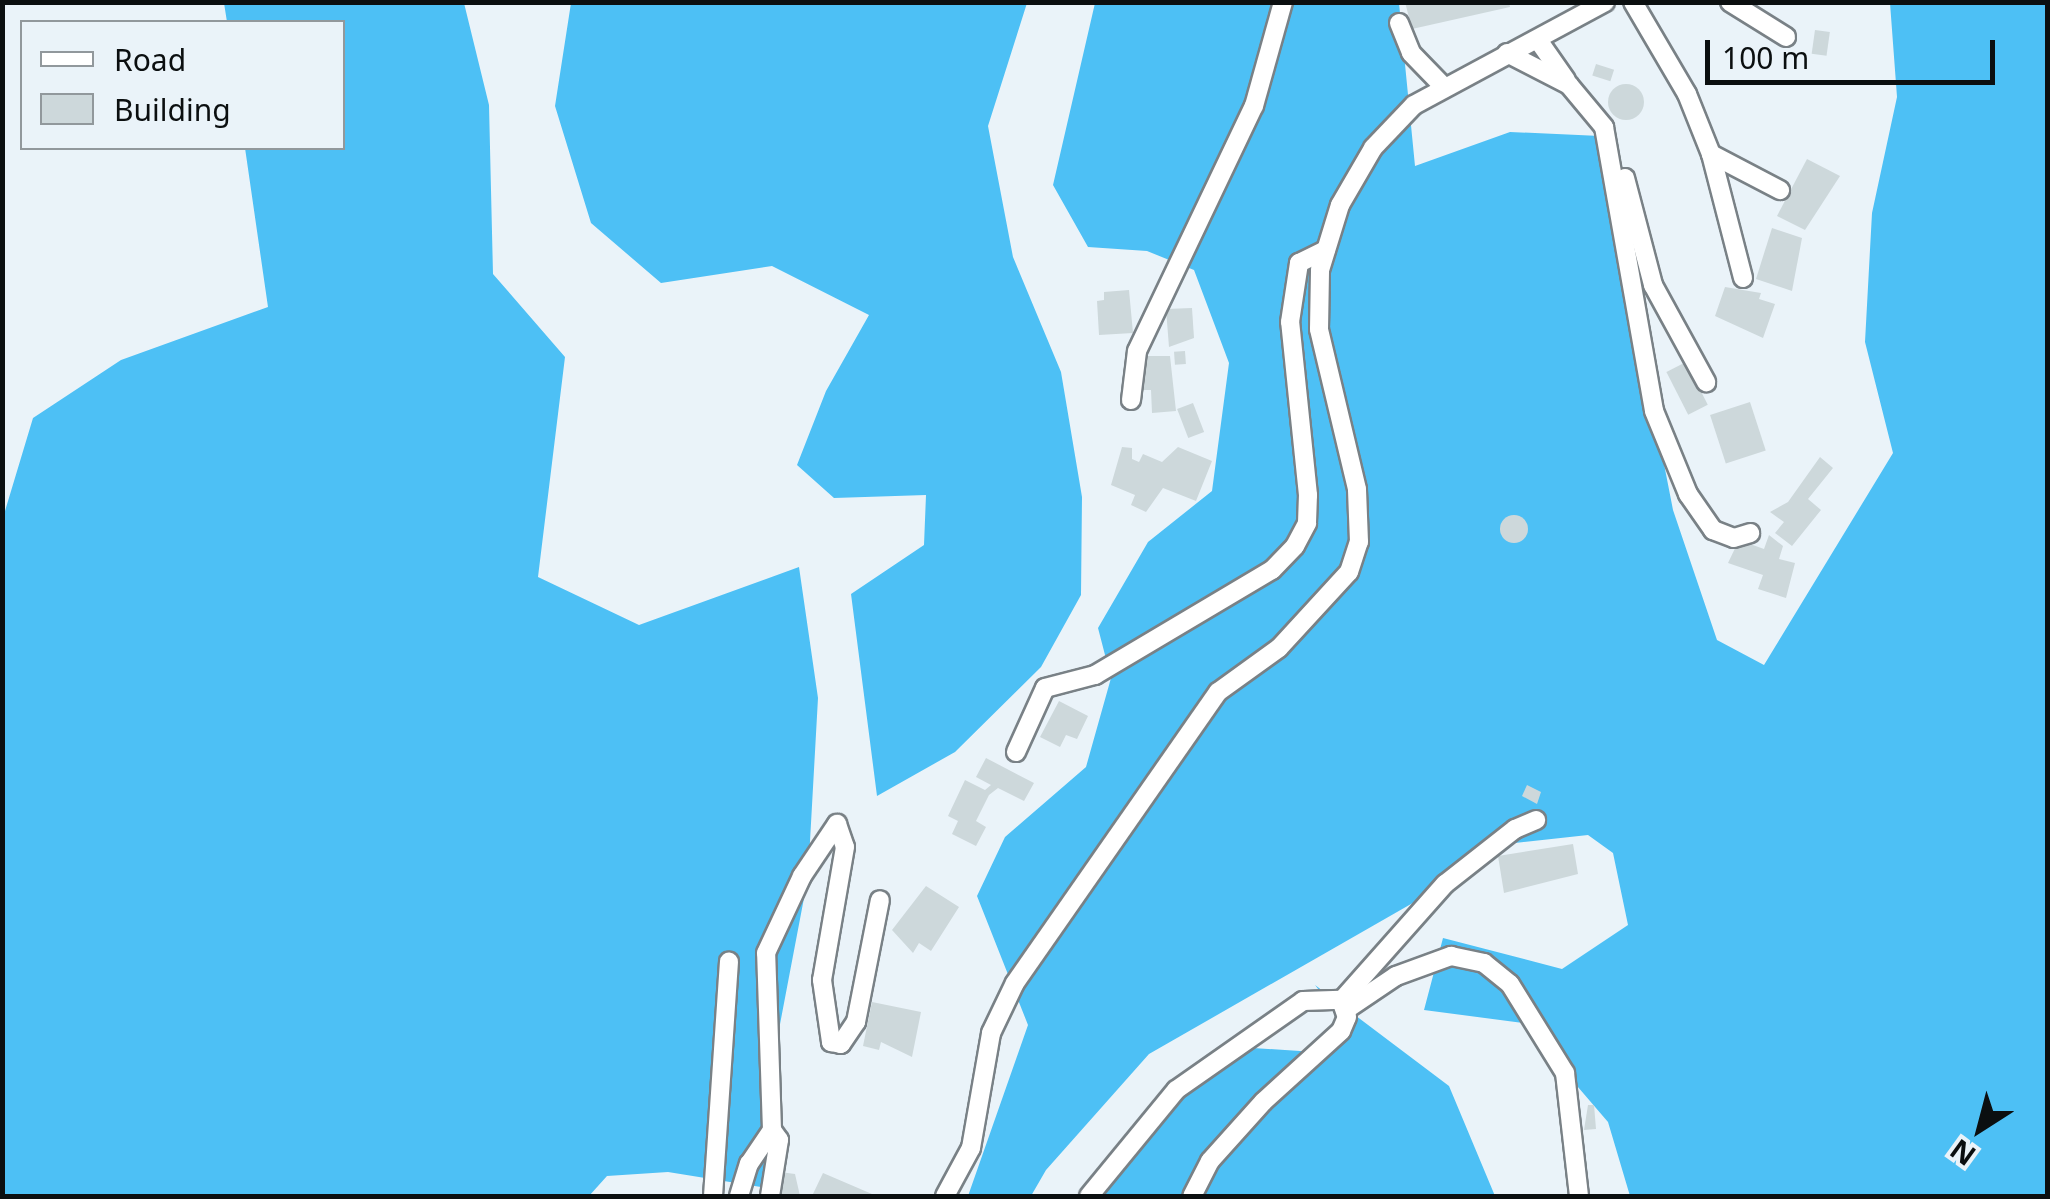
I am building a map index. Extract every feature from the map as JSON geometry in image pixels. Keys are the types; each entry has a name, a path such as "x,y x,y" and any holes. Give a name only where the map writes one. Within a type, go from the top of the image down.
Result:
{"street":[{"path":"1131,400 1136,351 1254,106 1284,2"},
{"path":"946,1196 970,1148 991,1033 1014,982 1218,692 1321,610 1348,572 1359,542 1357,489 1319,329 1326,250 1340,205 1373,148 1414,105 1605,2"},
{"path":"1633,2 1688,94 1711,154 1744,278"},
{"path":"1730,2 1786,37"},
{"path":"1398,23 1411,53 1443,86"},
{"path":"1538,40 1604,127 1628,187 1654,285 1706,382"},
{"path":"1507,53 1570,85"},
{"path":"1604,127 1654,411 1701,514 1724,537 1750,533"},
{"path":"1711,154 1780,190"},
{"path":"1016,752 1045,688 1094,675 1272,570 1295,546 1307,523 1308,494 1290,322 1299,263 1326,250"},
{"path":"1192,1196 1210,1161 1263,1102 1340,1031 1344,1005 1445,884 1515,829 1536,820"},
{"path":"770,1196 779,1140 772,1130 766,954 802,876 837,824 845,847 822,980 832,1042 841,1044 856,1022 880,900"},
{"path":"1344,1005 1396,976 1451,956 1484,963 1510,984 1564,1073 1580,1196"},
{"path":"713,1196 729,962"},
{"path":"1090,1196 1176,1090 1303,1001 1327,996 1344,1005"},
{"path":"739,1196 748,1164 772,1130"}],"shaded area":[{"path":"224,3 464,3 489,105 493,274 565,357 538,577 639,625 799,567 818,698 808,877 773,1061 767,1188 668,1172 607,1176 589,1196 3,1196 2,521 33,418 121,360 268,307 245,150 345,150 345,20 227,20"},
{"path":"571,3 1027,3 988,126 1013,257 1061,372 1082,497 1081,595 1041,667 955,752 877,796 851,594 924,545 926,495 834,498 797,465 826,391 869,315 772,266 661,283 591,223 555,106"},
{"path":"1095,3 1399,3 1415,166 1510,132 1600,136 1673,510 1717,640 1764,665 1893,453 1865,342 1872,213 1897,97 1890,3 2047,3 2047,1196 1630,1196 1608,1122 1523,1023 1424,1010 1443,938 1562,969 1628,925 1613,853 1588,835 1497,845 1418,900 1149,1054 1046,1170 1031,1196 968,1196 1028,1025 977,896 1005,837 1086,767 1111,678 1098,628 1148,542 1212,491 1229,363 1194,270 1147,251 1088,247 1053,185"},
{"path":"1315,985 1449,1086 1495,1196 1090,1196 1118,1155 1222,1046 1315,1052 1342,1020"}],"building":[{"path":"1405,2 1509,2 1510,7 1412,29"},
{"path":"1815,30 1830,32 1827,56 1812,54"},
{"path":"1596,64 1614,70 1610,81 1592,75"},
{"path":"1626,84 1638,90 1644,102 1638,114 1626,120 1614,114 1608,102 1614,90"},
{"path":"1807,159 1840,176 1805,230 1777,216"},
{"path":"1772,228 1802,238 1792,291 1756,279"},
{"path":"1725,287 1761,293 1759,299 1775,304 1763,338 1715,316"},
{"path":"1129,290 1133,333 1099,335 1097,301 1104,300 1104,292"},
{"path":"1192,308 1194,338 1169,347 1166,309"},
{"path":"1185,351 1186,364 1175,365 1174,352"},
{"path":"1141,356 1170,356 1176,411 1152,413 1151,390 1142,390"},
{"path":"1686,362 1708,405 1688,415 1666,372"},
{"path":"1750,402 1766,451 1726,463 1710,415"},
{"path":"1193,403 1204,432 1188,438 1177,409"},
{"path":"1122,447 1132,448 1132,459 1139,462 1143,454 1162,462 1178,447 1212,461 1196,501 1163,488 1146,512 1131,505 1135,495 1111,485"},
{"path":"1820,457 1833,468 1808,499 1821,510 1792,546 1775,533 1784,522 1770,512 1788,502"},
{"path":"1514,515 1524,519 1528,529 1524,539 1514,543 1504,539 1500,529 1504,519"},
{"path":"1769,535 1783,546 1779,559 1795,563 1786,598 1758,589 1763,575 1728,563 1739,540 1764,549"},
{"path":"1059,701 1088,716 1077,739 1066,735 1060,747 1040,737"},
{"path":"986,758 1034,783 1024,801 998,788 989,795 976,821 986,827 976,846 952,834 958,821 948,816 965,780 985,790 991,785 976,777"},
{"path":"1527,785 1541,792 1537,804 1522,796"},
{"path":"1573,844 1578,874 1504,893 1498,856"},
{"path":"926,886 959,907 931,951 919,943 913,953 892,930"},
{"path":"872,1002 921,1012 912,1057 881,1042 879,1050 863,1046"},
{"path":"1588,1105 1594,1105 1596,1129 1584,1130"},
{"path":"780,1172 795,1174 800,1196 775,1196"},
{"path":"823,1173 872,1194 812,1196"}]}
